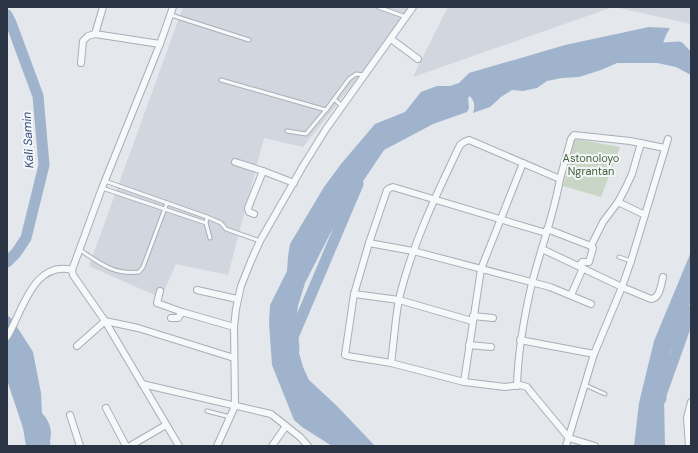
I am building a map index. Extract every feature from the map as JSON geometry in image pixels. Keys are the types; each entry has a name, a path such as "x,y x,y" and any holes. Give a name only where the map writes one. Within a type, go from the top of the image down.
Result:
{"street":[{"path":"95,34 103,7"},
{"path":"173,7 160,44 102,188 72,270 73,275 105,321 179,446"},
{"path":"217,446 235,406 234,327 237,299 245,274 260,241 319,140 413,7"},
{"path":"81,63 83,41 88,36 95,34 160,44"},
{"path":"391,39 418,59"},
{"path":"517,386 520,340 532,282 571,139 574,135 665,148"},
{"path":"566,446 594,354 622,287 631,261 668,139"},
{"path":"391,363 399,300 413,251 434,200 460,145 469,140 560,179"},
{"path":"571,295 582,262 589,262 593,251 592,246 603,222 618,202 632,174 641,144"},
{"path":"235,162 264,171 294,183"},
{"path":"464,382 481,269 523,162"},
{"path":"254,214 249,212 248,208 264,171"},
{"path":"592,246 547,231 500,219 393,187 390,188 387,190 354,294 345,355 391,363 464,382 505,387 527,387 569,438 595,446"},
{"path":"618,202 645,214"},
{"path":"369,243 413,251 532,282 557,289 592,304"},
{"path":"542,249 647,298 654,299 659,293 663,277"},
{"path":"7,337 26,298 36,283 47,273 54,270 60,268 72,270"},
{"path":"196,290 237,299"},
{"path":"160,291 157,303 234,327"},
{"path":"354,294 399,300 473,318 493,318"},
{"path":"170,318 178,318 182,312"},
{"path":"77,346 105,321"},
{"path":"105,321 138,328 234,358"},
{"path":"520,340 594,354"},
{"path":"469,345 492,347"},
{"path":"142,384 271,414 300,437 308,446"},
{"path":"689,446 687,418 691,402"},
{"path":"106,408 126,446"},
{"path":"70,415 80,446"},
{"path":"130,446 166,424"},
{"path":"272,446 286,426"}],"lane":[{"path":"378,7 406,17"},
{"path":"170,15 249,40"},
{"path":"287,131 306,134 353,76 356,74 364,75"},
{"path":"221,80 326,110"},
{"path":"334,99 342,106"},
{"path":"105,181 207,217 220,223 226,229 260,241"},
{"path":"102,188 206,223"},
{"path":"79,250 112,270 130,273 139,272 143,267 167,203"},
{"path":"207,217 206,223 210,238"},
{"path":"619,257 631,261"},
{"path":"585,385 605,394"},
{"path":"206,411 230,418"}],"shaded area":[{"path":"183,7 414,7 303,147 264,138 228,275 176,264 161,298 89,266"},
{"path":"448,7 613,7 413,77"},
{"path":"615,7 691,7 691,24"}],"green space":[{"name":"Astonoloyo Ngrantan","path":"576,139 620,147 601,197 563,186 574,140"}],"water":[{"path":"649,27 670,28 663,43 679,49 683,54 689,53 691,49 691,75 676,67 657,63 617,63 579,77 547,81 537,88 523,91 512,90 490,107 473,113 474,104 470,96 468,98 469,108 467,112 433,124 384,150 341,214 305,283 298,306 294,335 303,367 309,380 337,406 375,446 332,446 302,427 294,420 272,365 269,323 270,305 287,271 290,244 324,187 341,164 375,124 405,112 421,92 437,86 450,86 459,83 469,73 565,45"},
{"path":"691,252 691,301 670,353 666,376 664,397 665,446 634,446 639,403 654,341"},
{"path":"7,315 12,319 33,352 41,393 42,413 46,417 51,430 51,446 26,446 23,428 7,380"}],"waterway":[{"name":"Kali Samin","path":"7,15 38,96 44,165 26,238 16,253 7,262"},
{"path":"663,48 679,47 691,60"},
{"path":"294,350 293,337 358,184"},
{"path":"661,399 661,395 691,311"}]}
